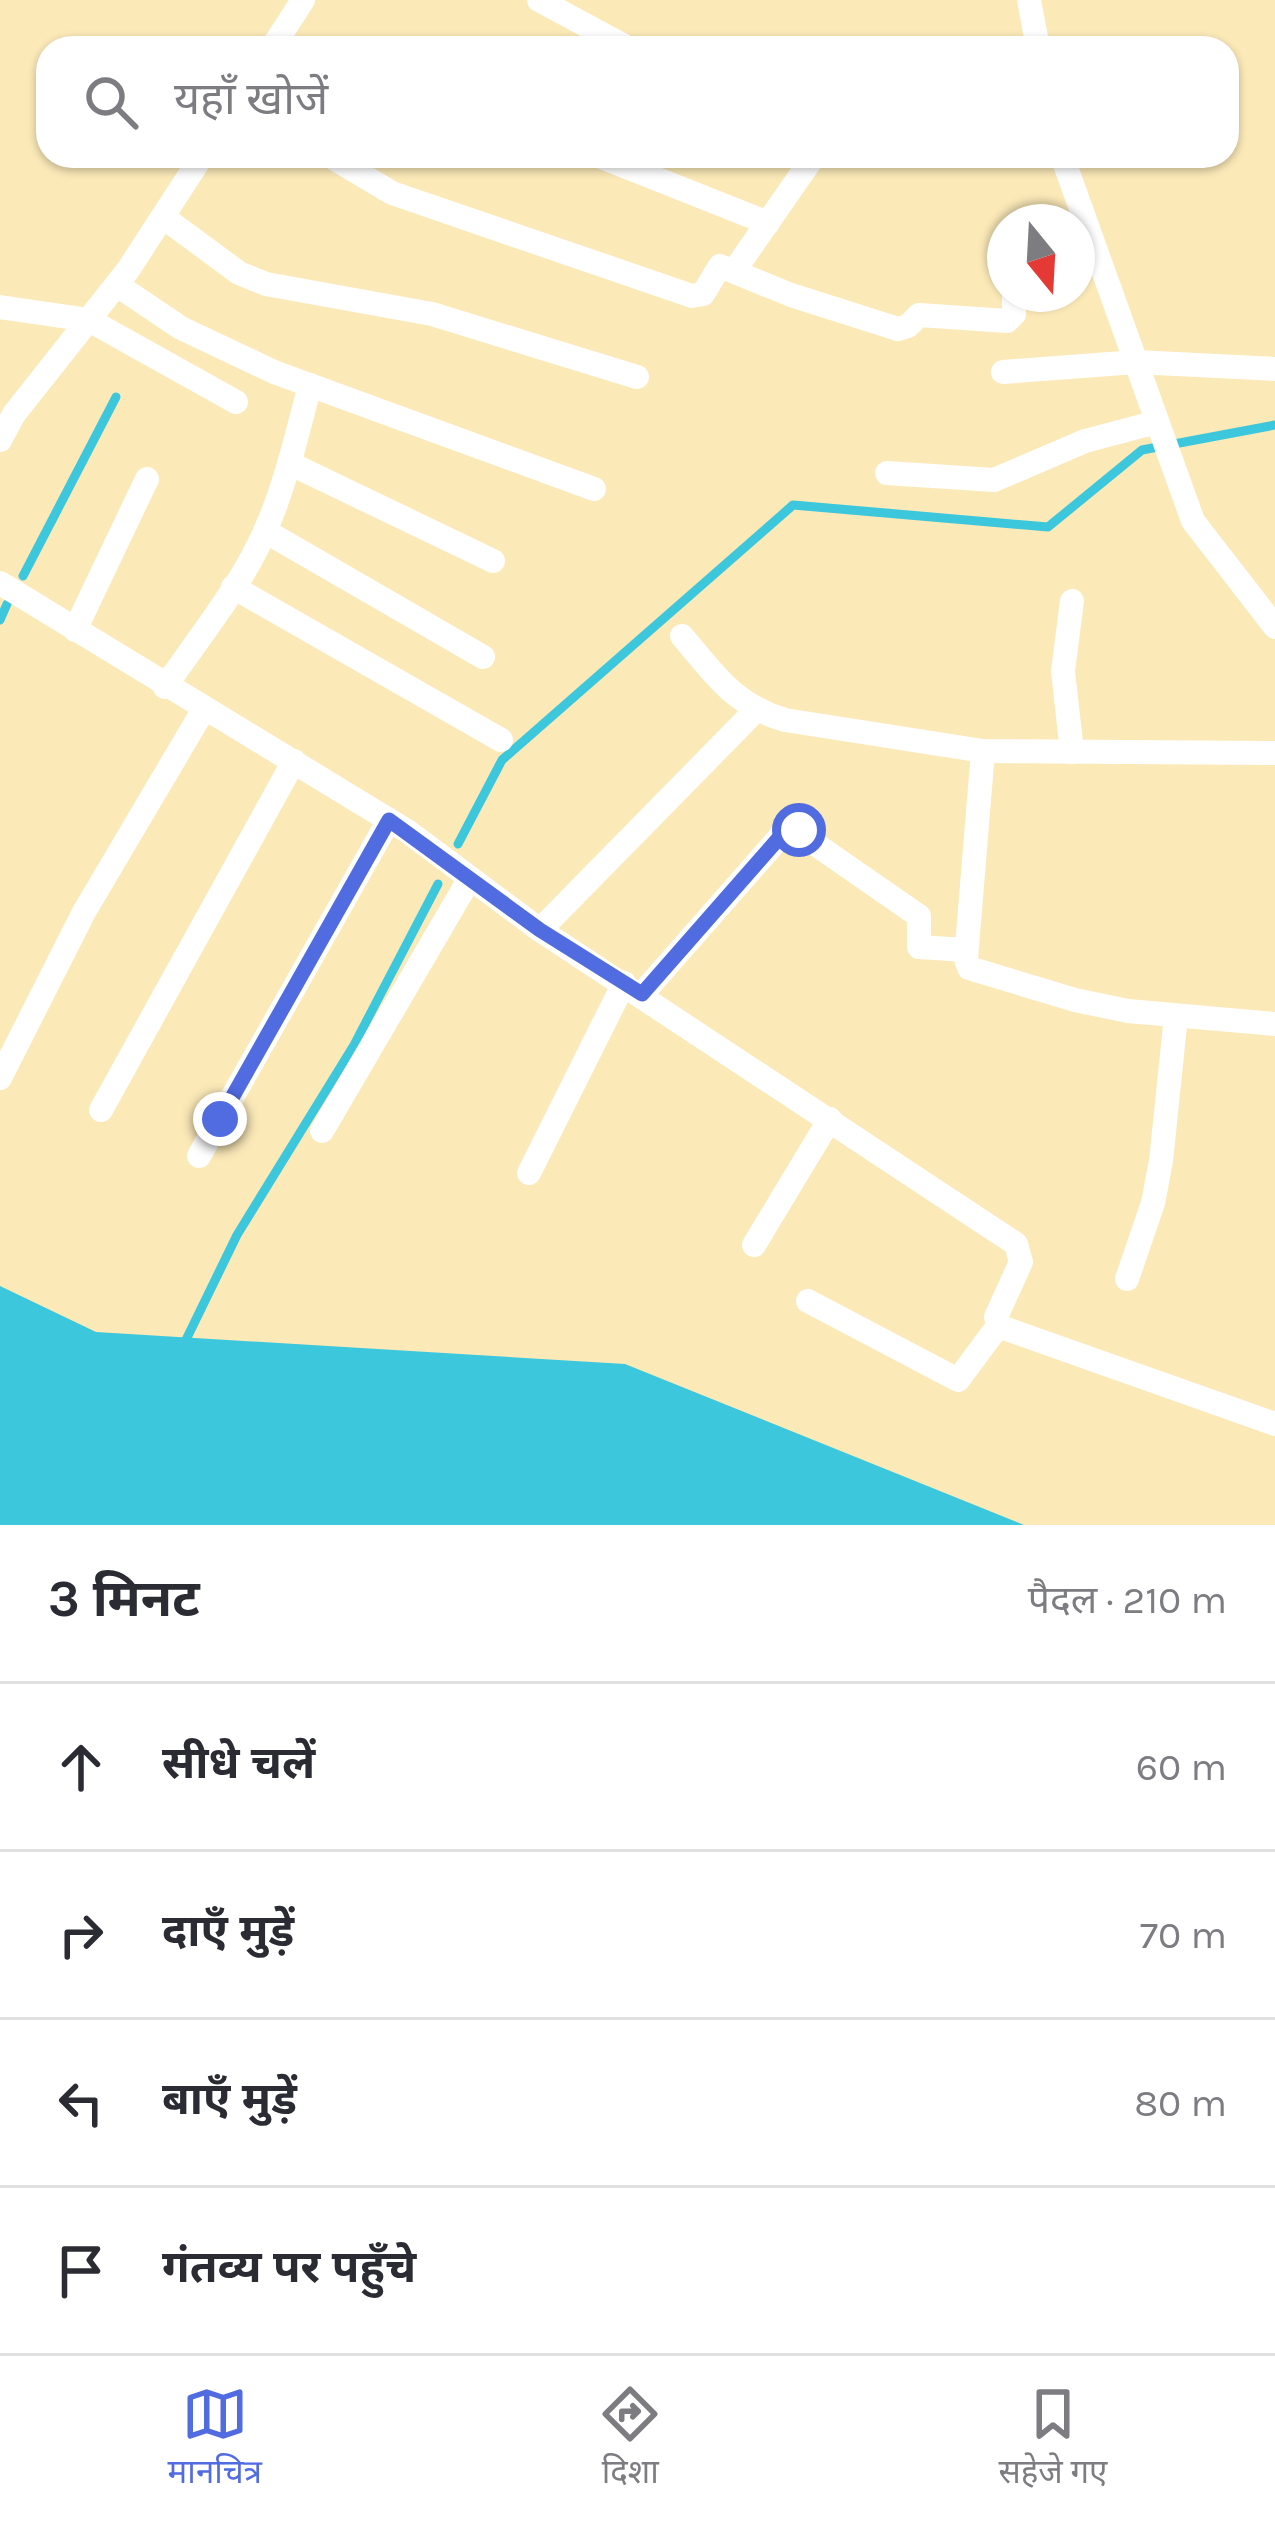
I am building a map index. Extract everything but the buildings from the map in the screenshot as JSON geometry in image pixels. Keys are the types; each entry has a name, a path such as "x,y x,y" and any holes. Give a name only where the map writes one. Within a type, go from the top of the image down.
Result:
{"street":[{"path":"280,36 302,0"},
{"path":"539,0 575,9 612,36"},
{"path":"1029,0 1036,36"},
{"path":"0,440 14,414 117,285 194,168"},
{"path":"350,168 392,193 692,296 704,294 720,266 791,295 898,329 919,315 1007,321 1014,312"},
{"path":"628,168 768,223"},
{"path":"734,271 806,168"},
{"path":"1065,168 1074,204"},
{"path":"163,217 238,273 266,284 432,314 637,377"},
{"path":"1095,277 1136,362 1193,521 1275,627"},
{"path":"117,285 181,328 310,386 593,489"},
{"path":"0,308 88,320 236,402"},
{"path":"1003,372 1136,362 1275,369"},
{"path":"165,687 266,531 310,386"},
{"path":"886,473 994,480 1085,441 1160,430"},
{"path":"289,464 493,561"},
{"path":"76,630 147,479"},
{"path":"266,531 483,656"},
{"path":"0,583 389,820 540,930 1016,1244 1021,1262 996,1317 998,1326 958,1380 808,1301"},
{"path":"233,587 501,740"},
{"path":"1072,601 1063,671 1072,752"},
{"path":"682,636 732,694 755,711 784,720 983,751 1275,753"},
{"path":"0,1078 84,912 204,709"},
{"path":"540,930 755,711"},
{"path":"983,751 966,950 969,968 1075,1000 1176,1016 1275,1024"},
{"path":"101,1110 294,760"},
{"path":"199,1156 389,820"},
{"path":"529,1173 633,988 786,830 792,828 921,918 920,947 966,950"},
{"path":"322,1132 470,878"},
{"path":"1127,1279 1153,1203 1161,1161 1176,1016"},
{"path":"754,1245 830,1119"},
{"path":"998,1326 1275,1424"}],"water":[{"path":"0,1286 96,1332 625,1364 1024,1525 0,1525"}],"waterway":[{"path":"23,576 116,397"},
{"path":"458,844 502,760 793,505 1048,527 1142,450 1275,425"},
{"path":"0,620 7,604"},
{"path":"183,1346 237,1235 354,1045 438,884"}],"route":[{"path":"220,1119 389,820 540,930 642,994 786,830 799,830"}]}
